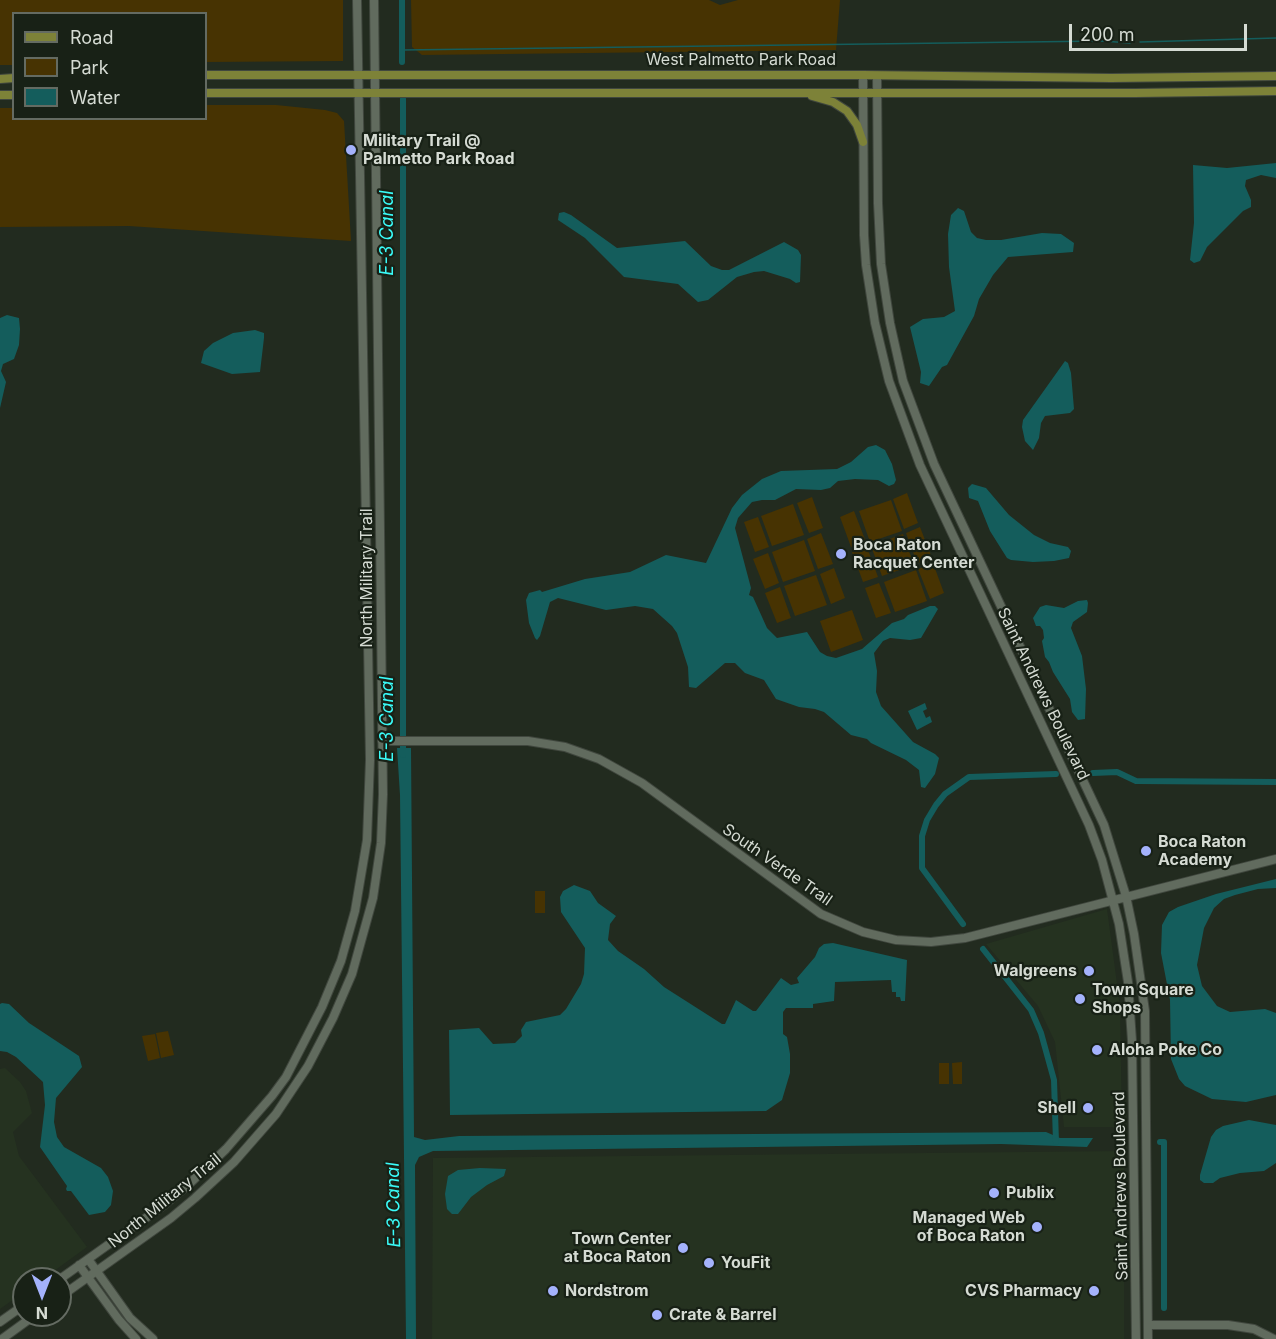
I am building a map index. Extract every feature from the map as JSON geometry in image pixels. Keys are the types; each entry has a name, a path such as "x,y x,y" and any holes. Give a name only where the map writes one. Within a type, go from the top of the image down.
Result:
{"main road":[{"name":"West Palmetto Park Road","path":"207,75 877,75 1111,78 1276,76"},
{"path":"621,75 621,92"},
{"name":"West Palmetto Park Road","path":"207,93 1276,91"},
{"path":"797,93 833,102 844,108 853,119 863,142"}],"street":[{"name":"North Military Trail","path":"72,1270 164,1205 226,1149 286,1077 334,980 348,939 361,884 369,817 368,589 357,0"},
{"name":"North Military Trail","path":"72,1288 171,1218 234,1162 258,1137 283,1105 321,1044 352,974 373,898 381,843 383,795 374,0"},
{"name":"Saint Andrews Boulevard","path":"863,75 864,235 870,294 881,352 898,410 920,465 1078,798 1099,851 1113,899 1124,953 1132,1031 1136,1339"},
{"name":"Saint Andrews Boulevard","path":"877,75 881,264 890,323 903,381 934,464 1104,825 1126,896 1138,957 1145,1030 1148,1339"},
{"path":"368,589 381,604"},
{"name":"South Verde Trail","path":"382,741 528,741 565,747 599,759 642,783 821,914 851,928 879,937 923,942 965,938 1276,859"},
{"path":"1132,1031 1145,1030"},
{"path":"1134,1161 1147,1161"},
{"path":"87,1259 130,1318 153,1339"},
{"path":"79,1265 119,1320 136,1339"},
{"path":"1148,1325 1228,1325 1254,1329 1274,1339"},
{"path":"2,1339 18,1327"}],"shaded area":[{"path":"1107,909 1120,1006 1122,1127 1064,1127 1055,1042 1038,1006 986,944"},
{"path":"5,1068 20,1082 26,1091 32,1113 13,1132 19,1156 87,1247 60,1267 12,1267 12,1300 0,1309 0,1069"},
{"name":"Town Center at Boca Raton","path":"1124,1151 1124,1339 432,1339 433,1158"}],"green space":[{"path":"0,0 343,0 343,61 207,62 207,12 12,12 12,65 0,65"},
{"path":"411,0 709,0 720,5 738,0 840,0 836,50 422,55 412,47"},
{"path":"207,105 276,105 337,113 344,121 351,241 129,226 0,227 0,108 12,108 12,120 207,120"},
{"path":"907,493 918,523 904,529 893,499"},
{"path":"812,497 823,528 809,533 797,503"},
{"path":"891,500 902,531 870,542 859,511"},
{"path":"793,504 804,535 772,546 761,516"},
{"path":"854,511 866,542 851,547 840,517"},
{"path":"758,517 769,547 755,552 744,522"},
{"path":"920,527 932,558 917,563 906,533"},
{"path":"821,533 833,564 818,569 807,539"},
{"path":"903,534 914,565 882,576 871,546"},
{"path":"804,540 815,571 783,582 772,552"},
{"path":"867,547 878,577 863,582 852,552"},
{"path":"768,553 779,583 765,589 753,559"},
{"path":"933,563 944,593 930,599 918,569"},
{"path":"834,568 845,598 831,604 820,574"},
{"path":"916,570 927,601 895,612 884,582"},
{"path":"816,575 827,605 795,616 784,586"},
{"path":"879,583 891,613 876,618 865,588"},
{"path":"780,587 791,618 777,623 765,593"},
{"path":"852,610 863,640 831,652 820,621"},
{"path":"535,891 545,891 545,913 535,913"},
{"path":"168,1031 174,1055 161,1058 156,1033"},
{"path":"155,1034 160,1058 148,1061 142,1036"},
{"path":"962,1062 962,1084 953,1084 952,1063"},
{"path":"939,1063 949,1063 949,1084 939,1084"}],"water":[{"path":"1276,163 1276,178 1261,175 1246,180 1245,186 1251,200 1251,207 1243,211 1207,247 1200,261 1194,263 1190,260 1194,223 1193,165 1227,168"},
{"path":"958,208 964,211 971,232 977,238 1001,240 1042,233 1061,234 1074,243 1073,252 1008,257 993,275 979,299 974,316 947,365 942,367 929,386 920,383 921,372 910,327 923,319 944,317 955,311 949,267 948,234 951,215"},
{"path":"564,212 617,248 685,241 711,266 722,270 729,270 784,242 798,250 801,255 800,282 796,283 764,271 754,272 737,277 708,300 698,302 678,284 624,277 585,238 558,220 559,213"},
{"path":"7,315 19,318 19,345 14,359 3,364 1,371 6,382 0,408 0,318"},
{"path":"255,330 264,333 260,372 232,374 201,363 204,351 213,343 233,333"},
{"path":"1065,361 1071,373 1074,409 1070,413 1045,416 1033,450 1025,441 1023,420"},
{"path":"876,445 885,450 892,464 896,480 894,484 889,486 878,480 855,479 838,481 830,488 821,490 796,489 775,500 752,502 738,518 735,528 751,588 749,595 753,597 767,628 777,638 807,632 820,652 836,658 862,649 892,623 908,615 930,606 938,609 921,638 910,640 890,638 883,641 874,653 877,671 876,692 881,706 913,742 939,758 935,774 925,788 921,787 919,770 906,760 867,739 851,735 824,712 776,699 764,680 745,673 735,663 725,663 696,688 689,687 688,667 677,633 653,609 635,606 606,610 558,598 550,602 540,636 537,640 535,638 529,623 526,600 529,593 540,590 542,592 585,579 630,572 666,555 706,563 732,508 742,495 762,479 781,471 837,469 851,462 868,447"},
{"path":"972,484 986,488 1009,515 1034,535 1050,543 1068,547 1071,551 1069,558 1033,562 1007,558 990,531 978,501 969,498 968,488"},
{"path":"1087,600 1087,612 1073,622 1071,628 1082,656 1086,689 1085,719 1078,720 1072,712 1070,699 1045,657 1042,641 1043,630 1040,626 1036,626 1033,618 1040,607 1046,605 1064,608 1078,601"},
{"path":"925,703 927,709 923,711 926,718 930,716 932,722 917,730 908,711"},
{"path":"397,748 411,748 414,1137 425,1140 459,1136 1046,1132 1060,1138 1093,1138 1087,1147 1001,1144 433,1151 419,1157 415,1165 416,1339 406,1339 400,795"},
{"path":"1276,879 1276,888 1258,889 1235,895 1224,899 1214,908 1204,928 1197,965 1202,986 1217,1006 1230,1012 1265,1009 1276,1013 1276,1095 1246,1102 1212,1099 1185,1086 1179,1079 1171,1059 1170,1000 1161,953 1162,925 1169,912 1178,907 1216,894"},
{"path":"574,885 590,891 598,903 616,916 610,924 608,940 618,951 644,969 664,987 722,1024 725,1024 736,1000 756,1011 781,978 791,985 799,983 797,978 824,944 833,943 907,960 905,1001 896,997 896,992 892,992 891,980 835,982 834,1001 813,1004 813,1008 786,1008 783,1012 783,1034 787,1037 790,1073 782,1100 766,1111 450,1115 449,1030 479,1028 493,1044 515,1043 522,1036 521,1030 526,1022 560,1015 581,984 584,974 585,948 561,912 560,897 563,891"},
{"path":"0,1004 9,1004 29,1023 79,1056 82,1067 56,1098 54,1122 57,1137 64,1147 101,1168 108,1177 113,1191 111,1205 105,1212 89,1215 71,1191 67,1191 67,1186 40,1147 45,1105 43,1082 16,1057 0,1051"},
{"path":"1249,1120 1276,1125 1276,1163 1264,1171 1240,1173 1220,1178 1213,1183 1204,1183 1200,1180 1211,1137 1216,1130"},
{"path":"506,1169 504,1176 471,1197 458,1214 452,1214 447,1209 445,1194 448,1176 458,1170"}],"waterway":[{"name":"E-3 Canal","path":"402,0 402,62"},
{"path":"1140,42 1276,38"},
{"path":"402,50 1103,41 1130,43"},
{"name":"E-3 Canal","path":"403,99 403,755"},
{"path":"1093,773 1117,772 1136,781 1276,782"},
{"path":"963,924 922,868 922,836 927,820 936,805 945,794 969,777 1056,774"},
{"path":"983,949 1031,1010 1041,1033 1054,1080 1056,1142"},
{"path":"1160,1142 1164,1142 1164,1308"}],"place":[{"name":"Military Trail @ Palmetto Park Road","path":"351,150"},
{"name":"Boca Raton Racquet Center","path":"841,554"},
{"name":"Boca Raton Academy","path":"1146,851"},
{"name":"Walgreens","path":"1089,971"},
{"name":"Town Square Shops","path":"1080,999"},
{"name":"Aloha Poke Co","path":"1097,1050"},
{"name":"Shell","path":"1088,1108"},
{"name":"Publix","path":"994,1193"},
{"name":"Managed Web of Boca Raton","path":"1037,1227"},
{"name":"Town Center at Boca Raton","path":"683,1248"},
{"name":"YouFit","path":"709,1263"},
{"name":"Nordstrom","path":"553,1291"},
{"name":"CVS Pharmacy","path":"1094,1291"},
{"name":"Crate & Barrel","path":"657,1315"}]}
